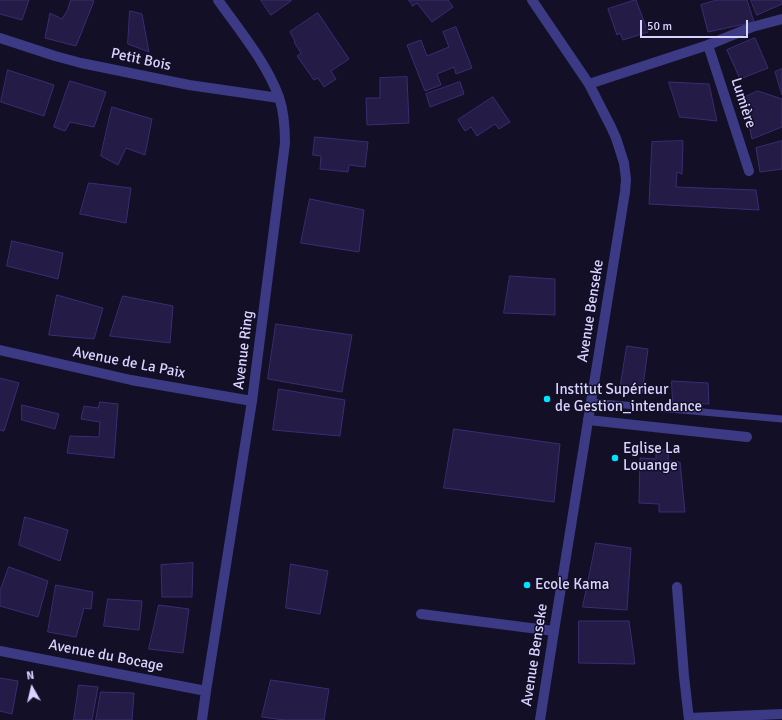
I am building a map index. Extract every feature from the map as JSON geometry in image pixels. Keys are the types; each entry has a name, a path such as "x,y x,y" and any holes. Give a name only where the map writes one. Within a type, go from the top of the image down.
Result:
{"street":[{"name":"Avenue Ring","path":"202,720 252,401 285,143 283,116 279,98 271,79 262,61 218,0"},
{"name":"Avenue Benseke","path":"532,0 589,84 616,138 624,163 626,179 624,200 540,720"},
{"path":"589,84 708,45 741,31 782,19"},
{"name":"Petit Bois","path":"0,38 55,56 89,64 189,85 279,98"},
{"name":"Lumière","path":"708,45 749,171"},
{"name":"Avenue de La Paix","path":"0,350 131,380 252,401"},
{"path":"588,420 747,437"},
{"path":"677,587 689,719 782,714"},
{"path":"421,614 554,631"},
{"name":"Avenue du Bocage","path":"0,651 206,691"}],"lane":[{"path":"591,402 782,419"}],"building":[{"path":"0,0 29,0 22,20 0,14"},
{"path":"71,0 94,1 76,46 45,38 50,13 62,19"},
{"path":"261,0 291,0 291,1 271,15"},
{"path":"409,0 448,0 453,7 432,22 417,3 413,6"},
{"path":"635,0 648,32 623,40 620,33 617,35 608,9"},
{"path":"717,0 747,0 754,22 708,32 701,5"},
{"path":"751,0 782,0 782,4 757,15"},
{"path":"130,11 142,14 149,52 128,44"},
{"path":"318,13 349,59 331,71 336,79 324,87 318,78 314,80 297,56 301,53 290,32"},
{"path":"456,27 472,68 456,74 454,67 437,74 441,85 425,91 407,45 421,40 427,56 449,47 443,32"},
{"path":"755,38 768,68 740,79 727,50"},
{"path":"782,69 782,95 775,72"},
{"path":"8,70 54,85 44,116 1,102"},
{"path":"407,77 409,123 367,125 366,98 380,98 380,78"},
{"path":"70,81 106,92 94,127 70,122 65,131 54,127"},
{"path":"460,82 464,94 430,107 426,94"},
{"path":"669,82 709,84 717,121 680,117"},
{"path":"758,91 782,99 782,127 752,139 743,98"},
{"path":"493,97 510,122 499,129 495,124 477,136 471,127 465,131 458,120"},
{"path":"112,107 152,119 145,155 126,148 118,165 101,156"},
{"path":"315,137 368,142 365,167 349,165 348,172 320,169 321,156 313,155"},
{"path":"683,141 682,174 677,172 676,187 756,190 759,210 649,204 652,142"},
{"path":"782,141 782,169 760,172 756,148"},
{"path":"89,183 131,188 126,223 80,214"},
{"path":"310,199 364,210 359,252 301,243"},
{"path":"12,241 63,253 58,279 7,266"},
{"path":"510,276 555,279 555,315 504,313"},
{"path":"57,295 103,308 94,339 49,335"},
{"path":"123,296 173,306 170,343 110,336"},
{"path":"276,324 352,335 342,392 268,379"},
{"path":"627,346 648,349 642,393 620,390"},
{"path":"0,378 19,383 4,431 0,430"},
{"path":"672,381 708,383 709,404 673,403"},
{"path":"279,389 345,400 340,436 273,430"},
{"path":"100,402 118,404 114,458 67,453 70,436 99,437 100,422 81,419 84,406 98,408"},
{"path":"22,405 59,414 55,429 22,420"},
{"path":"454,429 560,444 554,502 444,488"},
{"path":"669,450 668,461 680,462 685,512 659,512 659,504 639,503 640,458 656,459 656,451"},
{"path":"25,517 68,530 60,561 19,545"},
{"path":"596,543 631,548 627,610 583,607"},
{"path":"193,563 192,597 162,597 161,565"},
{"path":"291,564 328,571 320,614 286,608"},
{"path":"9,567 48,581 38,617 0,606 0,591"},
{"path":"56,585 93,592 91,609 84,608 76,637 48,632"},
{"path":"108,599 142,601 139,630 104,626"},
{"path":"159,605 189,609 183,653 149,649"},
{"path":"579,621 629,621 635,664 579,663"},
{"path":"0,678 18,681 12,714 0,711"},
{"path":"271,680 329,689 324,720 284,720 262,717"},
{"path":"79,685 98,687 92,720 74,720"},
{"path":"101,692 134,693 132,720 96,720"}],"place":[{"name":"Institut Supérieur de Gestion_intendance","path":"547,399"},
{"name":"Eglise La Louange","path":"615,458"},
{"name":"Ecole Kama","path":"527,585"}]}
